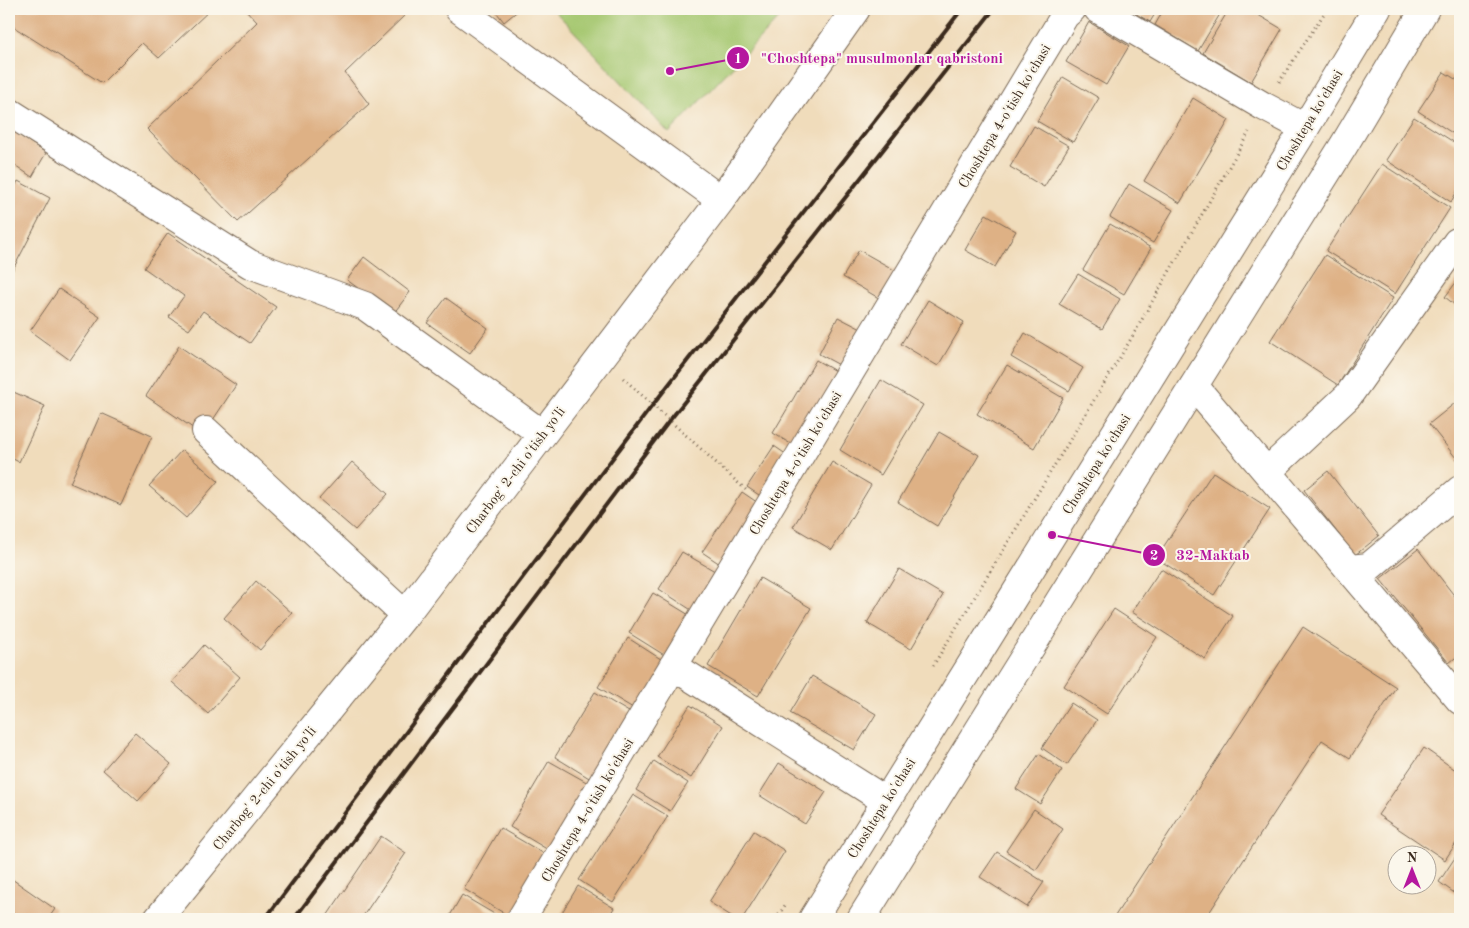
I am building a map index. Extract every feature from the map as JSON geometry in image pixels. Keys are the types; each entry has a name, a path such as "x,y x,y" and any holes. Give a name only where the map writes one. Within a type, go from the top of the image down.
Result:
{"street":[{"path":"459,9 721,200"},
{"name":"Charbog' 2-chi o'tish yo'li","path":"158,919 406,615 721,200 856,9"},
{"name":"Choshtepa 4-o'tish ko'chasi","path":"521,919 1065,15 1072,9"},
{"path":"1098,9 1305,128"},
{"name":"Choshtepa ko'chasi","path":"813,919 1377,9"},
{"path":"861,919 1194,386 1425,9"},
{"path":"9,112 250,264 365,306 542,434"},
{"path":"1267,472 1348,396 1457,242"},
{"path":"1194,386 1460,700"},
{"path":"206,432 406,615"},
{"path":"1350,569 1369,567 1460,492"},
{"path":"673,666 886,801"}],"path":[{"path":"928,674 1128,344 1264,106 1327,9"},
{"path":"600,357 767,510"},
{"path":"776,919 787,902"}],"green space":[{"path":"553,9 788,9 669,133"}],"building":[{"path":"17,9 211,9 159,58 142,43 102,83 9,24 9,18"},
{"path":"245,9 396,9 406,14 345,73 369,104 238,222 147,129 257,22"},
{"path":"494,9 520,9 504,22"},
{"path":"1128,9 1158,9 1150,22"},
{"path":"1164,9 1223,9 1198,51 1155,25"},
{"path":"1229,9 1248,9 1282,29 1251,82 1203,53"},
{"path":"1089,22 1129,46 1106,85 1066,62"},
{"path":"1444,72 1460,82 1460,138 1418,111"},
{"path":"1063,77 1099,98 1073,142 1037,121"},
{"path":"1193,98 1229,120 1180,203 1144,181"},
{"path":"1414,117 1460,146 1460,186 1451,202 1386,160"},
{"path":"1034,126 1069,146 1044,187 1010,167"},
{"path":"9,128 46,153 32,177 9,161"},
{"path":"1382,164 1450,208 1395,294 1326,251"},
{"path":"18,181 50,198 9,277 9,198"},
{"path":"1129,184 1173,210 1153,243 1110,217"},
{"path":"986,214 1016,231 995,267 965,250"},
{"path":"1110,224 1151,248 1124,294 1083,270"},
{"path":"168,233 276,307 250,343 203,311 189,330 169,317 184,296 144,268"},
{"path":"859,250 898,272 882,300 843,277"},
{"path":"1325,255 1393,298 1338,385 1270,341"},
{"path":"364,257 410,292 393,314 347,280"},
{"path":"1078,274 1120,299 1102,329 1059,304"},
{"path":"1460,277 1460,309 1445,297"},
{"path":"59,289 100,317 70,360 30,331"},
{"path":"446,298 488,328 470,353 427,323"},
{"path":"928,300 964,322 938,366 901,344"},
{"path":"838,317 865,331 845,368 819,354"},
{"path":"1025,333 1083,368 1069,391 1011,357"},
{"path":"179,346 236,385 203,435 146,396"},
{"path":"816,360 842,375 799,449 773,433"},
{"path":"1007,365 1063,398 1034,448 977,414"},
{"path":"881,380 923,405 881,475 840,450"},
{"path":"9,390 45,406 19,462 9,457"},
{"path":"1460,399 1460,463 1429,424"},
{"path":"101,413 152,436 121,505 70,483"},
{"path":"939,432 979,455 937,526 898,502"},
{"path":"774,446 796,461 768,501 747,487"},
{"path":"182,450 218,481 186,518 149,486"},
{"path":"352,462 388,494 355,530 319,499"},
{"path":"832,462 871,485 832,550 793,527"},
{"path":"1328,471 1379,536 1355,555 1304,490"},
{"path":"1213,472 1270,509 1214,595 1156,558"},
{"path":"742,492 764,507 723,566 702,552"},
{"path":"1418,549 1460,603 1460,654 1449,663 1380,579"},
{"path":"682,552 720,574 696,613 659,589"},
{"path":"899,569 943,595 911,649 867,623"},
{"path":"1161,569 1233,616 1205,659 1132,612"},
{"path":"760,578 811,608 758,696 708,666"},
{"path":"256,581 292,613 260,650 224,618"},
{"path":"653,593 694,618 669,658 629,633"},
{"path":"1114,609 1157,637 1107,714 1064,686"},
{"path":"1303,627 1396,687 1350,758 1322,740 1205,919 1113,919"},
{"path":"628,638 667,663 638,711 598,687"},
{"path":"204,645 240,677 208,714 172,682"},
{"path":"812,676 876,714 854,750 790,713"},
{"path":"595,692 634,715 594,781 555,757"},
{"path":"1071,703 1097,720 1067,765 1042,748"},
{"path":"690,705 723,726 691,778 657,757"},
{"path":"135,733 171,764 138,801 103,770"},
{"path":"1424,748 1460,773 1460,837 1445,860 1436,854 1436,846 1424,846 1378,815"},
{"path":"1039,754 1062,770 1040,804 1016,789"},
{"path":"549,761 590,784 550,851 510,827"},
{"path":"654,761 688,783 670,811 636,790"},
{"path":"779,763 826,792 805,824 759,795"},
{"path":"633,795 668,816 613,902 579,880"},
{"path":"1034,809 1063,829 1036,870 1006,851"},
{"path":"500,828 548,856 512,918 464,889"},
{"path":"754,831 785,851 742,919 736,919 709,902"},
{"path":"381,836 406,853 361,919 325,919"},
{"path":"1460,850 1460,897 1439,882"},
{"path":"997,852 1044,882 1027,907 980,877"},
{"path":"9,877 55,909 48,919 21,919 9,910"},
{"path":"578,886 614,908 607,919 558,919"},
{"path":"462,895 503,919 448,919"}],"railway":[{"path":"265,919 652,406 962,9"},
{"path":"294,919 670,420 994,9"}],"place":[{"name":"\"Choshtepa\" musulmonlar qabristoni","path":"670,71"},
{"name":"32-Maktab","path":"1052,535"}]}
